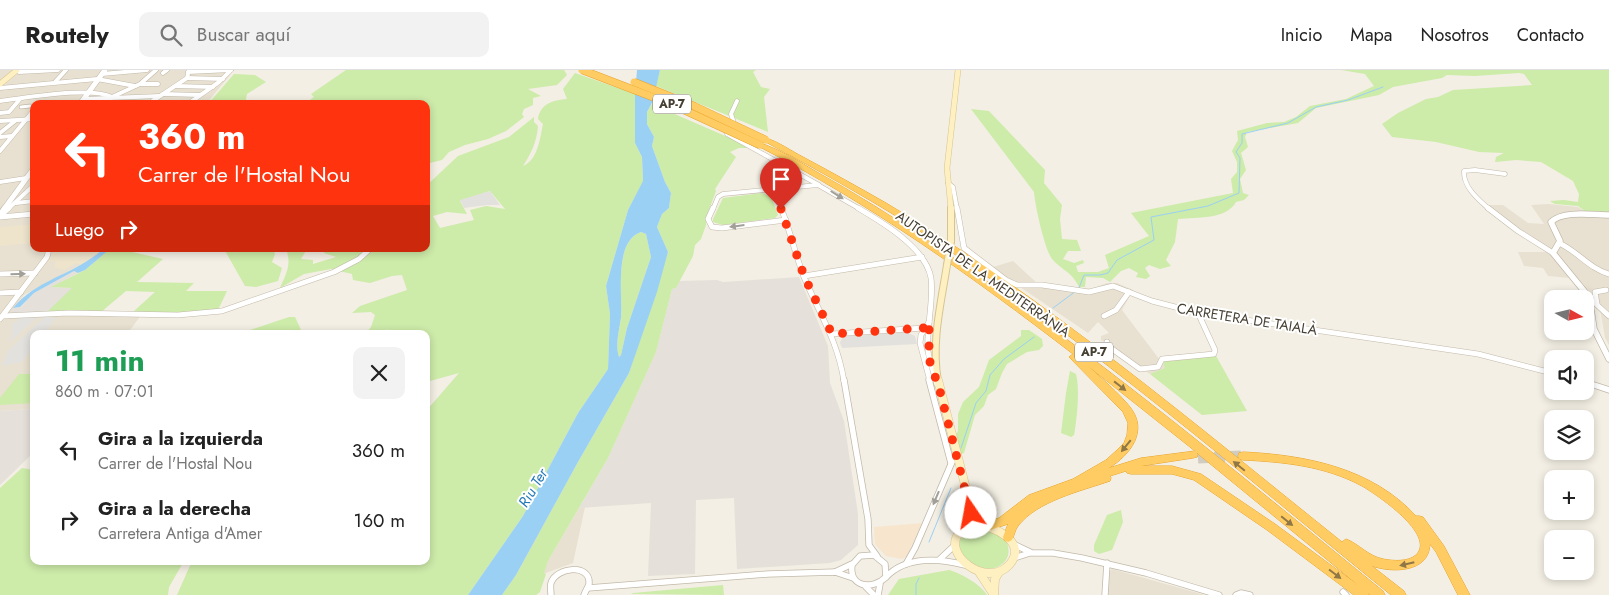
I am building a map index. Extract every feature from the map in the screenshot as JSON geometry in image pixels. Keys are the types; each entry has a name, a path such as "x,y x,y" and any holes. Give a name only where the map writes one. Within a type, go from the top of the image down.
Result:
{"highway":[{"name":"AUTOPISTA DE LA MEDITERRÀNIA","path":"582,70 672,104 763,143 885,216 958,264 1119,385 1379,595"},
{"name":"AUTOPISTA DE LA MEDITERRÀNIA","path":"600,70 694,106 863,193 968,260 1087,347 1400,595"},
{"path":"1029,316 1112,393 1127,410 1133,423 1132,440 1118,456 1076,482"},
{"path":"1240,454 1305,461 1342,472 1365,482 1394,502 1414,521 1420,529 1425,543 1422,555 1413,563 1398,566 1369,559 1254,478"},
{"path":"1240,454 1291,454 1330,463 1357,474 1388,492 1418,519 1431,535 1464,595"},
{"path":"988,524 1002,522 1033,498 1076,482 1141,462 1195,456"},
{"path":"1010,540 1009,528 1020,514 1035,505 1131,470 1151,464 1195,456"},
{"path":"1131,470 1172,470 1198,477 1271,527 1363,595"}],"main road":[{"path":"0,85 18,70"},
{"path":"958,70 948,162 952,220 951,241 936,339 936,369 971,508 978,518 1000,530 1010,540 1013,551 1012,560 1008,566 999,572 989,574 978,572 965,565 958,556 955,546 958,534 968,526 988,524"},
{"path":"968,526 971,508"},
{"path":"978,572 994,595"},
{"path":"994,595 995,579 999,572"}],"street":[{"path":"18,70 58,70"},
{"path":"55,82 66,70"},
{"path":"84,99 104,72 147,70"},
{"path":"109,100 140,84 156,70"},
{"path":"163,73 167,70"},
{"path":"187,78 188,71 231,70"},
{"path":"192,100 199,94 213,87 231,70"},
{"path":"154,100 187,78 223,79"},
{"path":"0,85 98,79 135,86"},
{"path":"140,84 158,84 146,96"},
{"path":"175,86 213,87"},
{"path":"0,101 89,92 104,93 112,97"},
{"path":"84,99 199,94"},
{"path":"42,100 45,96"},
{"path":"17,107 20,99"},
{"path":"737,101 732,112 734,123 727,130 727,134 822,186 916,248 928,268 932,284 928,326 929,359 940,391"},
{"path":"1,114 17,107 30,106"},
{"path":"0,120 29,119"},
{"path":"0,120 15,121 29,119"},
{"path":"0,151 2,145 29,119"},
{"path":"12,136 0,135 3,128 15,121"},
{"path":"1505,174 1475,170 1464,171 1464,179 1472,194 1482,203 1527,238 1553,253 1586,292 1595,306 1609,316"},
{"path":"0,216 30,173"},
{"path":"0,182 26,178"},
{"name":"CARRETERA DE TAIALÀ","path":"948,183 953,187 965,249 1009,281 1020,285 1042,285 1089,292 1113,286 1161,304 1198,313 1478,354 1544,371"},
{"path":"786,220 722,228 712,227 708,219 721,195 822,186"},
{"path":"0,216 30,189"},
{"path":"773,189 786,220 804,276 832,334 841,362 868,519 869,546 884,562 887,569 886,577"},
{"path":"15,203 30,201"},
{"path":"0,216 30,214"},
{"path":"1553,253 1559,243 1559,238 1551,222 1555,218 1577,215 1609,216"},
{"path":"1559,243 1575,250 1598,271 1609,274"},
{"path":"3,317 47,258 49,252"},
{"path":"3,317 70,313 178,314 222,312 334,272 359,259 367,252"},
{"path":"804,276 922,257"},
{"path":"0,274 35,273"},
{"path":"1606,290 1595,292 1594,295 1594,329 1609,358"},
{"path":"0,293 21,292"},
{"path":"1104,316 1116,310 1129,292"},
{"path":"1107,342 1108,346 1140,370 1158,367 1162,359 1214,354 1215,350 1198,313"},
{"path":"832,334 928,326"},
{"path":"928,326 920,339 920,347 951,463"},
{"path":"1594,385 1609,390"},
{"path":"878,595 880,584 886,577 904,565 915,548 956,453"},
{"path":"1010,540 1030,552"},
{"path":"835,572 852,564 869,546"},
{"path":"940,559 955,546"},
{"path":"1012,560 1019,554 1030,552 1060,554 1107,563 1219,595"},
{"path":"858,557 867,554 877,556"},
{"path":"884,562 904,565 940,559 965,565"},
{"path":"1105,595 1107,563"},
{"path":"852,564 851,572 853,578"},
{"path":"551,595 550,586 554,578 569,569 578,569 584,572 588,579 588,588 584,595"},
{"path":"588,588 738,575 835,572 853,578 872,590 874,595"},
{"path":"864,585 873,586 880,584"},
{"path":"1236,595 1240,593 1250,595"}],"shaded area":[{"path":"0,70 231,70 228,75 230,75 209,100 30,100 30,252 99,252 88,261 24,295 8,315 142,314 130,330 30,330 30,409 0,411"},
{"path":"490,191 500,205 464,208 460,200"},
{"path":"1548,204 1578,207 1587,213 1609,215 1609,345 1605,338 1599,303 1594,297 1594,290 1588,290 1579,279 1548,276 1543,268 1524,266 1518,252 1555,252 1531,239 1488,205 1503,205 1528,223 1544,224 1531,205"},
{"path":"30,224 30,243 0,246 0,227"},
{"path":"51,252 99,252 82,265 76,263 64,270 54,267 56,261 47,262"},
{"path":"1013,261 1038,284 1091,289 1107,283 1117,283 1133,290 1122,310 1166,368 1150,374 1101,340 1101,336 1109,333 1098,322 1088,333 993,267"},
{"path":"74,271 78,273 52,287 73,288 46,314 7,316 13,308 21,307 34,293"},
{"path":"799,277 828,346 830,383 844,421 858,514 858,545 841,560 830,563 737,569 734,498 696,500 695,574 648,576 651,503 579,508 608,458 656,352 672,289 676,288 679,281 717,280 723,282"},
{"path":"39,316 9,341 12,334 12,323 17,322 19,317"},
{"path":"44,317 56,318 47,330 30,330"},
{"path":"30,330 30,352 22,362 2,366 8,351"},
{"path":"906,332 915,336 917,344 842,348 840,343 842,338 847,336"},
{"path":"30,409 30,456 0,485 0,411"},
{"path":"585,507 573,563 543,574 548,561 579,508"},
{"path":"922,523 907,556 902,559 886,556 875,544 874,527"},
{"path":"1112,569 1205,595 1107,595 1110,571"}],"green space":[{"path":"346,70 564,70 567,75 557,85 528,89 541,96 533,98 533,105 524,109 522,114 524,117 506,131 488,139 465,145 449,152 442,160 430,163 430,100 310,100 314,97 311,94"},
{"path":"660,70 756,70 753,72 761,87 770,89 764,97 768,132 656,86"},
{"path":"1341,70 1609,70 1609,212 1604,215 1586,212 1578,206 1555,204 1550,201 1578,202 1579,194 1573,181 1541,162 1516,160 1495,162 1496,157 1504,153 1479,152 1436,142 1392,137 1382,124 1398,113 1426,99 1438,97 1453,90 1532,85 1524,74 1519,73 1475,76 1447,75 1442,78 1393,87 1379,95 1316,108 1298,123 1247,132 1245,137 1248,147 1241,153 1246,170 1240,179 1243,193 1249,195 1244,200 1236,202 1231,208 1218,215 1178,219 1175,242 1166,260 1171,266 1160,269 1149,265 1145,268 1150,276 1146,279 1136,277 1138,273 1129,268 1121,271 1110,282 1103,278 1086,277 1085,287 1079,287 1073,278 1050,255 1041,228 1034,192 971,109 989,111 1045,170 1044,183 1062,205 1060,219 1062,239 1077,240 1081,251 1068,251 1063,259 1074,263 1083,260 1084,263 1076,266 1078,272 1098,272 1109,268 1105,255 1149,236 1131,213 1233,193 1231,179 1237,172 1237,162 1232,151 1238,140 1237,131 1267,123 1284,122 1296,117 1310,106 1346,99 1374,86 1365,74"},
{"path":"575,73 635,94 635,143 642,157 643,182 628,210 606,286 610,314 608,369 578,413 523,516 468,595 177,595 190,565 430,565 430,406 459,373 430,381 430,330 368,330 375,315 371,312 352,313 360,306 407,290 402,275 370,283 353,280 352,274 331,269 304,274 280,288 288,265 287,252 305,252 301,259 313,260 313,264 336,257 324,252 430,252 430,182 458,156 509,137 534,117 534,122 538,126 535,142 523,166 528,163 535,154 539,142 543,124 538,119 541,110 544,106 557,100 567,99 563,89","holes":["490,191 505,209 486,206 470,210 474,220 440,228 433,216 447,212 467,214 460,201"]},
{"path":"234,74 255,75 266,82 247,94 246,100 211,100"},
{"path":"654,100 663,104 663,109 753,148 739,148 730,152 736,157 715,189 716,191 701,239 695,245 693,256 676,288 672,289 656,352 608,458 548,561 540,592 536,595 502,595 516,575 629,373 668,252 657,227 662,214 669,208 671,193 652,146 654,137 647,124 647,112"},
{"path":"762,193 771,197 778,215 775,218 723,225 713,222 723,198"},
{"path":"641,232 646,234 651,257 619,357 617,343 621,319 621,271 623,258 626,246 632,237"},
{"path":"106,252 132,252 163,259 137,282 194,283 186,291 227,291 218,310 190,313 133,312 155,292 126,291 101,312 48,311 72,288 51,287 85,270"},
{"path":"226,252 274,252 272,262 282,268 278,281 256,287 245,286"},
{"path":"289,317 295,317 301,330 250,330"},
{"path":"1021,330 1029,330 1042,339 1043,346 1039,350 1027,352 1007,364 996,389 988,395 984,406 975,415 964,453 961,454 955,436 958,431 958,414 963,402 979,387 989,360 1021,336"},
{"path":"1216,356 1247,411 1202,415 1150,374 1165,368 1163,363 1166,361"},
{"path":"1070,371 1076,374 1078,388 1074,435 1071,437 1061,433"},
{"path":"19,374 30,374 30,403 0,405 0,398"},
{"path":"22,468 30,469 30,565 182,565 169,587 168,595 0,595 0,488"},
{"path":"1121,510 1123,522 1112,550 1099,554 1094,551 1094,545 1107,515"},
{"path":"974,527 997,533 1007,543 1008,556 1000,566 990,568 979,567 969,562 962,555 959,546 962,537"},
{"path":"949,570 970,580 987,595 888,595 899,579"},
{"path":"723,585 724,595 631,594 633,593"}],"water":[{"path":"637,70 660,70 653,101 647,112 647,124 654,137 652,146 671,193 669,208 662,214 657,227 668,252 657,292 629,373 516,575 502,595 468,595 523,516 578,413 608,369 610,314 606,286 628,210 643,181 642,157 635,143","holes":["641,232 646,234 651,257 619,357 617,343 621,318 621,270 623,258 626,246 632,237"]},
{"path":"99,252 106,252 85,270 78,273 74,271 34,293 20,307 13,308 23,298 45,283 92,258"}],"waterway":[{"path":"1079,288 1084,275 1108,273 1117,260 1154,240 1151,217 1208,206 1239,193 1240,158 1236,152 1242,143 1242,134 1288,123 1316,107 1348,100 1383,87"},
{"path":"1053,308 1076,291"},
{"path":"961,448 976,403 986,391 990,375 1004,359 1034,337"},
{"path":"929,542 951,488"},
{"path":"916,595 916,584 919,578"}],"tunnel":[{"path":"1198,458 1243,456"}],"route":[{"path":"781,209 804,276 832,334 852,331 924,328 929,322 929,359 940,391 971,513"}],"water label":[{"name":"Riu Ter","path":"533,488"}]}
